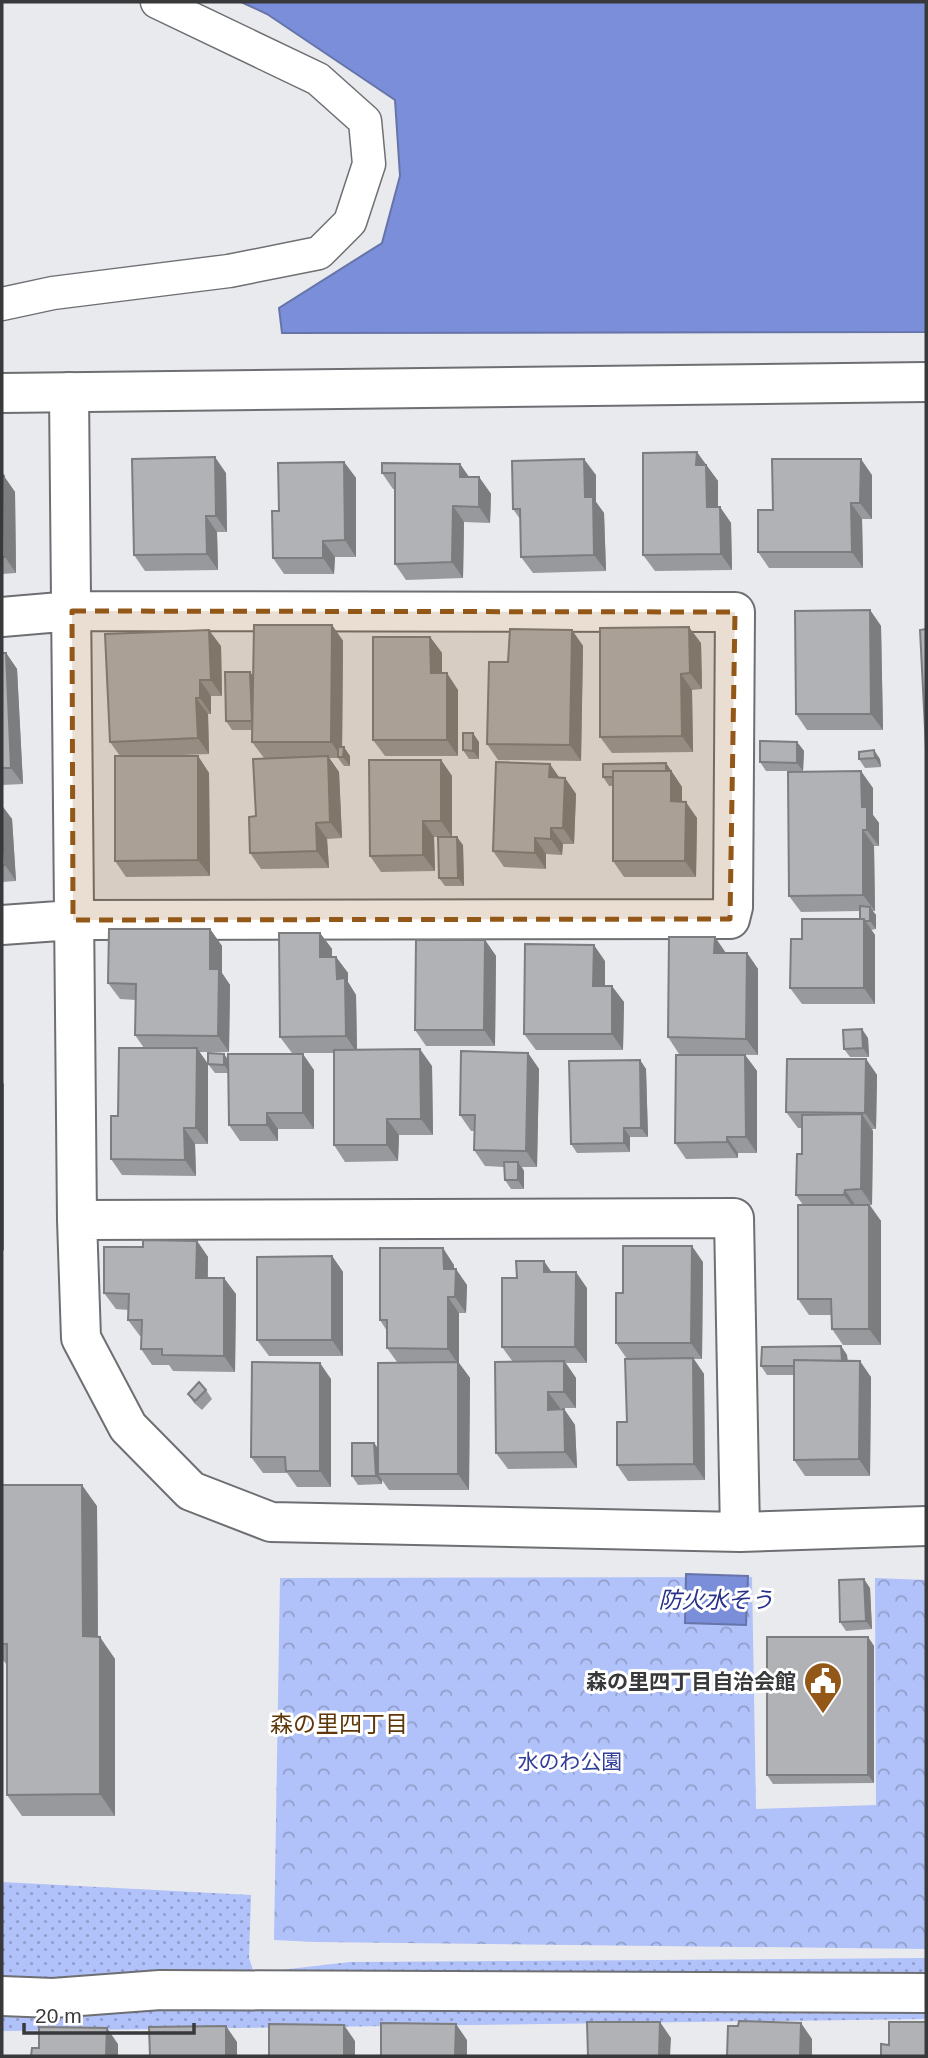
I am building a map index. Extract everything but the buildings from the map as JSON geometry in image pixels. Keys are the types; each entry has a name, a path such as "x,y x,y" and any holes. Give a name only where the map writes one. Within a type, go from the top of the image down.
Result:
{"street":[{"path":"2,393 926,382"},
{"path":"69,391 73,920 81,1338 128,1427 191,1491 271,1522 740,1532 926,1526"},
{"path":"2,618 72,611 735,611 733,907 730,919 73,920 2,925"},
{"path":"77,1220 734,1218 740,1532"},
{"path":"2,1996 53,1998 160,1990 926,1993"}],"lane":[{"path":"2,304 53,293 229,271 319,253 350,222 369,164 365,121 318,79 157,2"}],"highlighted area":[{"path":"72,611 735,612 730,919 73,920"}],"green space":[{"name":"水のわ公園","path":"752,1577 756,1809 876,1805 875,1578 926,1580 926,1949 274,1940 280,1578"},
{"path":"2,1882 251,1895 249,1958 254,1973 350,1962 926,1958 926,2019 2,2031"}],"water":[{"path":"241,2 926,2 926,332 282,333 279,308 382,243 400,176 395,100 267,14"},
{"name":"防火水そう","path":"686,1574 748,1576 746,1625 685,1623"}],"place":[{"name":"森の里四丁目自治会館","path":"823,1715"}],"district":[{"name":"森の里四丁目","path":"339,1724"}]}
